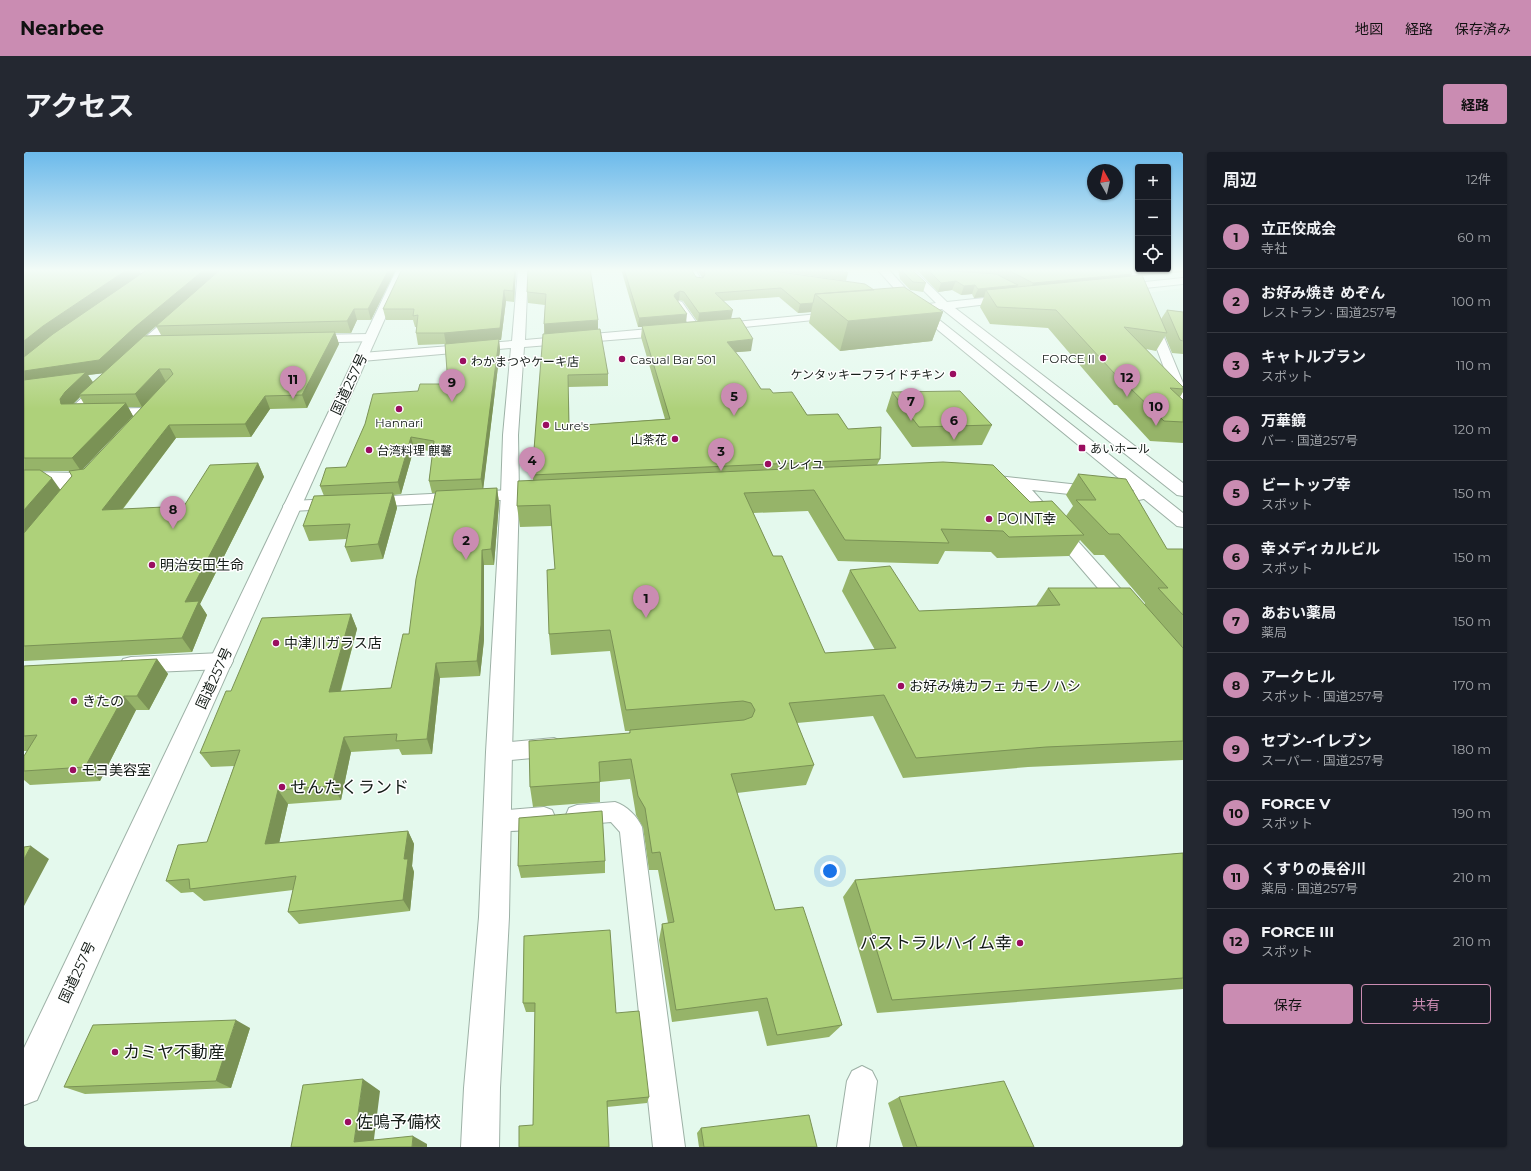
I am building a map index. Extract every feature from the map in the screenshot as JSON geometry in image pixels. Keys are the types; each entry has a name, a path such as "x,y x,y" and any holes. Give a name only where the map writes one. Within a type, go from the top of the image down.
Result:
{"main road":[{"path":"146,343 177,315"},
{"name":"国道257号","path":"28,1068 222,661 381,315"},
{"path":"480,1147 482,1088 494,917 499,752 510,494 509,451 520,315"},
{"path":"293,340 366,348 517,345 841,315"},
{"path":"927,315 1183,522"},
{"path":"958,315 1183,491"},
{"path":"1150,315 1183,400"},
{"path":"146,343 161,342"},
{"path":"131,428 152,407"},
{"path":"24,477 86,478 106,456"},
{"path":"961,477 1134,496 1148,493"},
{"path":"1017,483 1138,622"},
{"path":"292,506 548,493"},
{"path":"110,666 222,661"}],"lane":[{"path":"687,315 696,329"},
{"path":"136,352 146,343"},
{"path":"94,379 110,377 78,407 75,413 152,407"},
{"path":"53,514 73,489 57,483 54,478"},
{"path":"499,752 570,746"},
{"path":"497,821 615,812 631,827 669,1147"},
{"path":"853,1147 862,1081"}],"shaded area":[{"path":"1157,315 1183,315 1183,320 1158,317"}],"building":[{"path":"24,315 59,315 43,326 24,341"},
{"path":"80,315 149,315 99,360 24,371 24,357 53,334"},
{"path":"168,315 350,315 347,321 156,326"},
{"path":"418,315 501,315 500,328 444,333 416,333"},
{"path":"545,315 597,315 598,320 544,324"},
{"path":"638,315 670,315 639,318"},
{"path":"841,315 907,315 848,321"},
{"path":"1061,315 1159,315 1167,333 1124,327 1183,387 1183,389 1170,388 1183,400 1183,422 1164,421 1128,386 1126,386"},
{"path":"1169,315 1183,315 1183,341 1180,340"},
{"path":"740,318 753,339 727,342 742,360 761,389 770,389 773,393 792,392 807,415 838,414 848,429 881,427 880,459 532,475 543,334 600,329 608,374 568,375 569,426 670,419 642,326"},
{"path":"335,332 302,395 265,396 245,424 169,425 102,510 184,506 210,465 258,463 185,602 199,601 182,638 24,646 24,533 72,476 69,471 84,469 173,374 170,369 159,369 135,394 79,395 144,336"},
{"path":"499,339 481,479 429,481 434,441 411,437 398,482 320,486 326,468 346,467 365,424 373,394 418,391 420,384 448,384 445,344"},
{"path":"86,372 65,392 60,399 61,404 126,403 72,458 24,458 24,380"},
{"path":"960,391 992,425 919,427 892,392"},
{"path":"943,462 993,465 1030,502 1052,501 1084,535 1009,537 1003,531 941,529 949,543 845,540 814,490 744,493 773,556 782,556 825,653 896,648 850,570 890,566 919,611 1060,605 1048,588 1130,588 1183,648 1183,741 1046,747 916,758 884,695 789,703 814,765 731,774 775,910 803,907 842,1025 777,1035 767,998 676,1010 662,924 674,922 660,852 652,853 645,808 638,796 631,759 599,762 600,782 530,787 529,741 630,733 630,730 744,720 752,717 755,710 751,703 743,701 626,710 610,630 549,634 547,570 555,569 550,505 517,506 518,481"},
{"path":"24,470 40,470 52,478 24,510"},
{"path":"1078,474 1126,479 1167,549 1183,549 1183,615 1158,588 1168,588 1119,534 1109,534 1076,500 1096,500"},
{"path":"497,488 491,549 482,550 481,625 477,661 436,663 427,739 396,741 397,734 344,737 332,786 278,790 265,844 408,831 404,859 408,859 403,900 288,912 296,876 190,889 189,879 166,881 178,845 207,842 240,750 200,753 226,691 231,691 262,618 351,614 329,692 391,688 403,634 409,634 416,579 436,491"},
{"path":"393,493 378,544 345,547 350,524 303,526 314,496"},
{"path":"157,659 137,696 124,696 85,767 24,771 24,756 37,735 24,736 24,666"},
{"path":"602,811 605,861 518,866 519,818"},
{"path":"31,846 24,859 24,847"},
{"name":"パストラルハイム幸","path":"1183,853 1183,978 892,1000 855,880"},
{"path":"610,930 616,1013 639,1011 649,1097 607,1101 609,1147 519,1147 519,1126 533,1125 535,1003 523,1003 524,936"},
{"path":"236,1020 216,1081 64,1087 93,1025"},
{"path":"363,1079 354,1142 413,1136 412,1147 291,1147 303,1085"},
{"path":"1004,1081 1034,1147 917,1147 899,1097"},
{"path":"809,1115 817,1147 704,1147 701,1128"}],"place":[{"name":"FORCE II","path":"1103,358"},
{"name":"Casual Bar 501","path":"622,359"},
{"name":"わかまつやケーキ店","path":"463,361"},
{"name":"ケンタッキーフライドチキン","path":"953,374"},
{"name":"FORCE III","path":"1127,397"},
{"name":"くすりの長谷川","path":"293,399"},
{"name":"セブン-イレブン","path":"452,402"},
{"name":"Hannari","path":"399,409"},
{"name":"ビートップ幸","path":"734,416"},
{"name":"あおい薬局","path":"911,421"},
{"name":"Lure's","path":"546,425"},
{"name":"FORCE V","path":"1156,426"},
{"name":"山茶花","path":"675,439"},
{"name":"幸メディカルビル","path":"954,440"},
{"name":"あいホール","path":"1082,448"},
{"name":"台湾料理 麒馨","path":"369,450"},
{"name":"ソレイユ","path":"768,464"},
{"name":"キャトルブラン","path":"721,471"},
{"name":"万華鏡","path":"532,480"},
{"name":"POINT幸","path":"989,519"},
{"name":"アークヒル","path":"173,529"},
{"name":"お好み焼き めぞん","path":"466,560"},
{"name":"明治安田生命","path":"152,565"},
{"name":"立正佼成会","path":"646,618"},
{"name":"中津川ガラス店","path":"276,643"},
{"name":"お好み焼カフェ カモノハシ","path":"901,686"},
{"name":"きたの","path":"74,701"},
{"name":"モヨ美容室","path":"73,770"},
{"name":"せんたくランド","path":"282,787"},
{"name":"パストラルハイム幸","path":"1020,943"},
{"name":"カミヤ不動産","path":"115,1052"},
{"name":"佐鳴予備校","path":"348,1122"}]}
